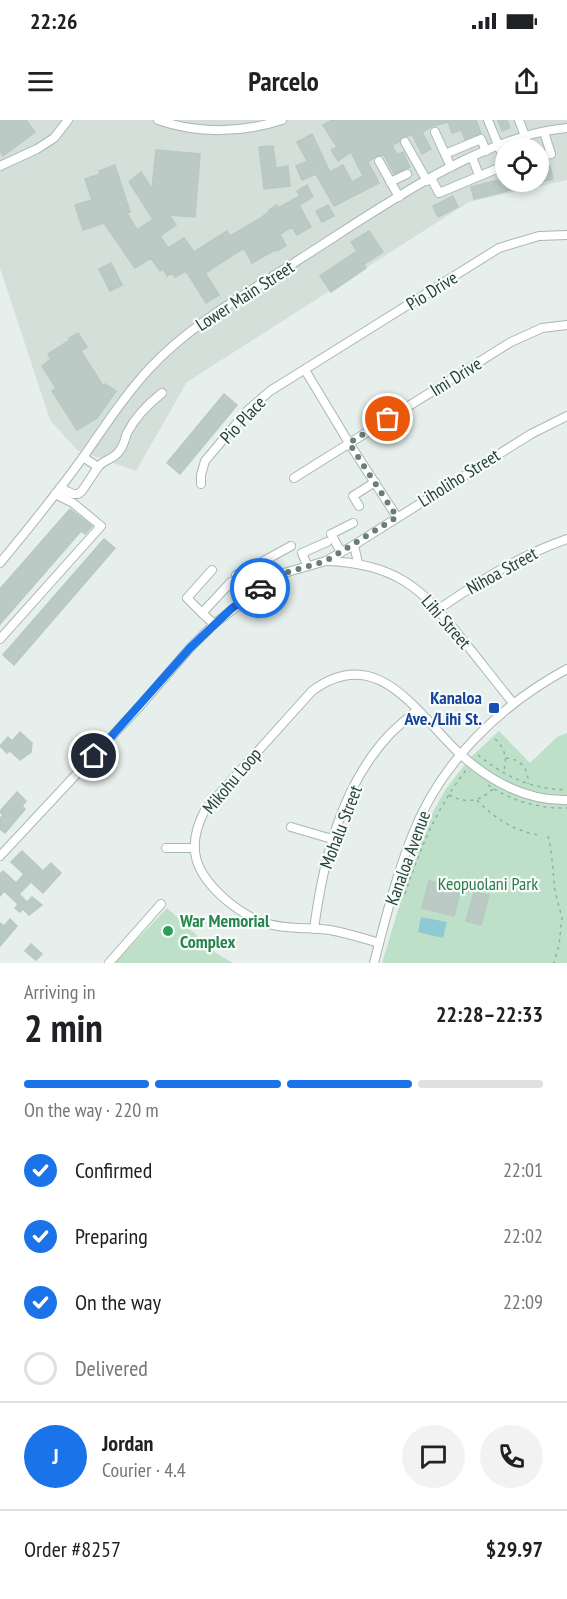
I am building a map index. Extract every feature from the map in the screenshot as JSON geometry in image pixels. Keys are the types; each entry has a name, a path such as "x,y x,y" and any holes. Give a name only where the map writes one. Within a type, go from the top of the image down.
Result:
{"street":[{"path":"158,120 219,130 246,129 282,120"},
{"path":"488,120 495,138"},
{"path":"519,120 525,136"},
{"path":"547,120 548,138"},
{"path":"0,166 37,149 54,138 66,121"},
{"name":"Lower Main Street","path":"520,138 567,128"},
{"path":"435,132 451,167"},
{"path":"445,154 481,139 486,151"},
{"path":"405,142 439,193 495,168"},
{"name":"Lower Main Street","path":"0,563 58,491 148,370 195,327 399,197 451,167 495,147"},
{"path":"460,148 479,175"},
{"path":"379,161 399,197"},
{"path":"390,182 406,174"},
{"name":"Pio Drive","path":"305,370 499,248 539,236 567,235"},
{"name":"Imi Drive","path":"294,478 520,337 542,327 567,325"},
{"path":"305,370 397,517"},
{"name":"Pio Place","path":"201,484 201,475 206,461 248,411 270,391 305,370"},
{"path":"58,491 78,494 82,491 98,466 110,461 120,451 127,433 145,407 162,393"},
{"name":"Liholiho Street","path":"0,856 140,706 190,648 231,609 273,580 307,565 326,561 354,545 531,434 567,416"},
{"path":"83,458 98,466"},
{"path":"359,506 352,496 375,482"},
{"path":"0,639 101,525 58,491"},
{"path":"341,552 331,534 353,523"},
{"name":"Nihoa Street","path":"439,609 515,560 567,538"},
{"path":"307,565 302,552 327,542"},
{"path":"354,545 358,563"},
{"path":"202,613 233,578 291,546"},
{"name":"Lihi Street","path":"326,561 358,563 391,573 411,584 439,609 513,703"},
{"path":"262,562 273,580"},
{"path":"212,570 187,598 214,624"},
{"name":"Kanaloa Avenue","path":"374,963 395,884 412,835 430,799 478,735 513,703 541,683 567,669"},
{"name":"Mikohu Loop","path":"379,943 314,928 268,924 244,914 209,885 198,865 195,848 196,831 205,810 320,684 340,676 361,675 371,676 391,684 461,755 496,780 521,793 539,798 567,800"},
{"name":"Mohalu Street","path":"314,928 320,886 332,839 350,795 368,763 389,735 417,710"},
{"path":"291,827 332,839"},
{"path":"166,848 195,848"},
{"path":"109,963 161,904"}],"path":[{"path":"495,739 503,748 506,758 502,773"},
{"path":"478,755 502,773 528,784 545,789 567,790"},
{"path":"506,758 522,764 528,773 528,784"},
{"path":"405,894 427,833 448,794 466,770"},
{"path":"448,794 462,800 477,800 493,789"},
{"path":"477,800 501,821 538,835"},
{"path":"548,836 555,891 562,918 554,963"}],"shaded area":[{"path":"0,120 567,120 567,180 549,184 549,138 495,138 495,192 514,192 469,202 187,382 136,471 77,450 50,420 0,268"}],"green space":[{"name":"Keopuolani Park","path":"499,731 530,763 557,737 567,733 567,963 382,963 426,825 445,790 470,758"},
{"name":"War Memorial Complex","path":"167,908 216,953 233,963 115,963"}],"water":[{"path":"421,917 447,922 443,938 418,932"}],"building":[{"path":"0,120 26,120 35,132 3,156 0,151"},
{"path":"332,120 476,120 481,133 465,139 461,130 452,133 448,122 433,126 422,132 431,149 422,154 412,135 403,137 392,145 397,155 403,152 410,167 394,174 384,155 377,156 368,162 379,183 334,206 316,174 302,180 296,166 307,161 297,142 312,134 330,172 343,165 352,182 363,176 351,152 338,161 331,150 337,147 323,125"},
{"path":"498,120 507,120 510,128 502,131"},
{"path":"273,146 276,168 288,166 290,186 264,189 259,147"},
{"path":"156,150 200,154 195,217 169,215 176,225 160,236 168,248 184,238 194,252 227,231 230,236 277,205 278,208 300,196 297,191 307,185 313,197 299,205 311,227 297,235 292,227 280,234 286,246 252,263 244,248 205,273 219,295 206,303 186,271 175,277 172,273 167,276 163,269 160,271 151,258 135,268 104,223 83,230 75,205 92,200 85,179 100,174 99,171 115,165 130,212 127,213 137,230 153,219 129,182 141,172 152,189"},
{"path":"549,166 553,179 549,180"},
{"path":"495,181 495,192 502,192 474,199 471,187"},
{"path":"453,196 458,207 438,217 433,206"},
{"path":"328,205 334,216 322,222 316,211"},
{"path":"369,231 383,252 364,264 366,268 331,292 320,276 357,251 351,242"},
{"path":"111,263 122,285 110,291 99,269"},
{"path":"78,333 87,347 81,351 103,386 105,384 116,391 97,418 77,430 52,391 56,388 42,366 51,359 48,354"},
{"path":"224,394 237,405 180,474 167,463"},
{"path":"70,509 92,526 85,534 81,531 0,624 0,589"},
{"path":"104,539 115,548 14,665 3,655"},
{"path":"20,732 32,743 31,752 20,760 0,746 8,737 12,741"},
{"path":"17,792 26,801 22,806 25,809 5,833 0,829 0,818 3,816 0,811"},
{"path":"22,851 43,871 51,863 61,873 43,893 31,882 19,894 27,902 32,897 42,905 29,915 23,909 20,912 15,908 18,904 4,891 0,896 0,874 3,871 16,883 24,874 11,862"},
{"path":"429,881 461,888 454,916 422,908"},
{"path":"474,892 489,895 481,925 466,921"},
{"path":"10,919 17,926 0,946 0,923 4,926"},
{"path":"31,944 42,954 36,960 25,951"}],"way so far":[{"path":"260,588 285,573 326,561 397,517 349,443 388,419"}],"place":[{"name":"Kanaloa Ave./Lihi St.","path":"494,708"},
{"name":"War Memorial Complex","path":"168,931"}],"route":[{"path":"94,756 190,648 231,609 260,588"}]}
